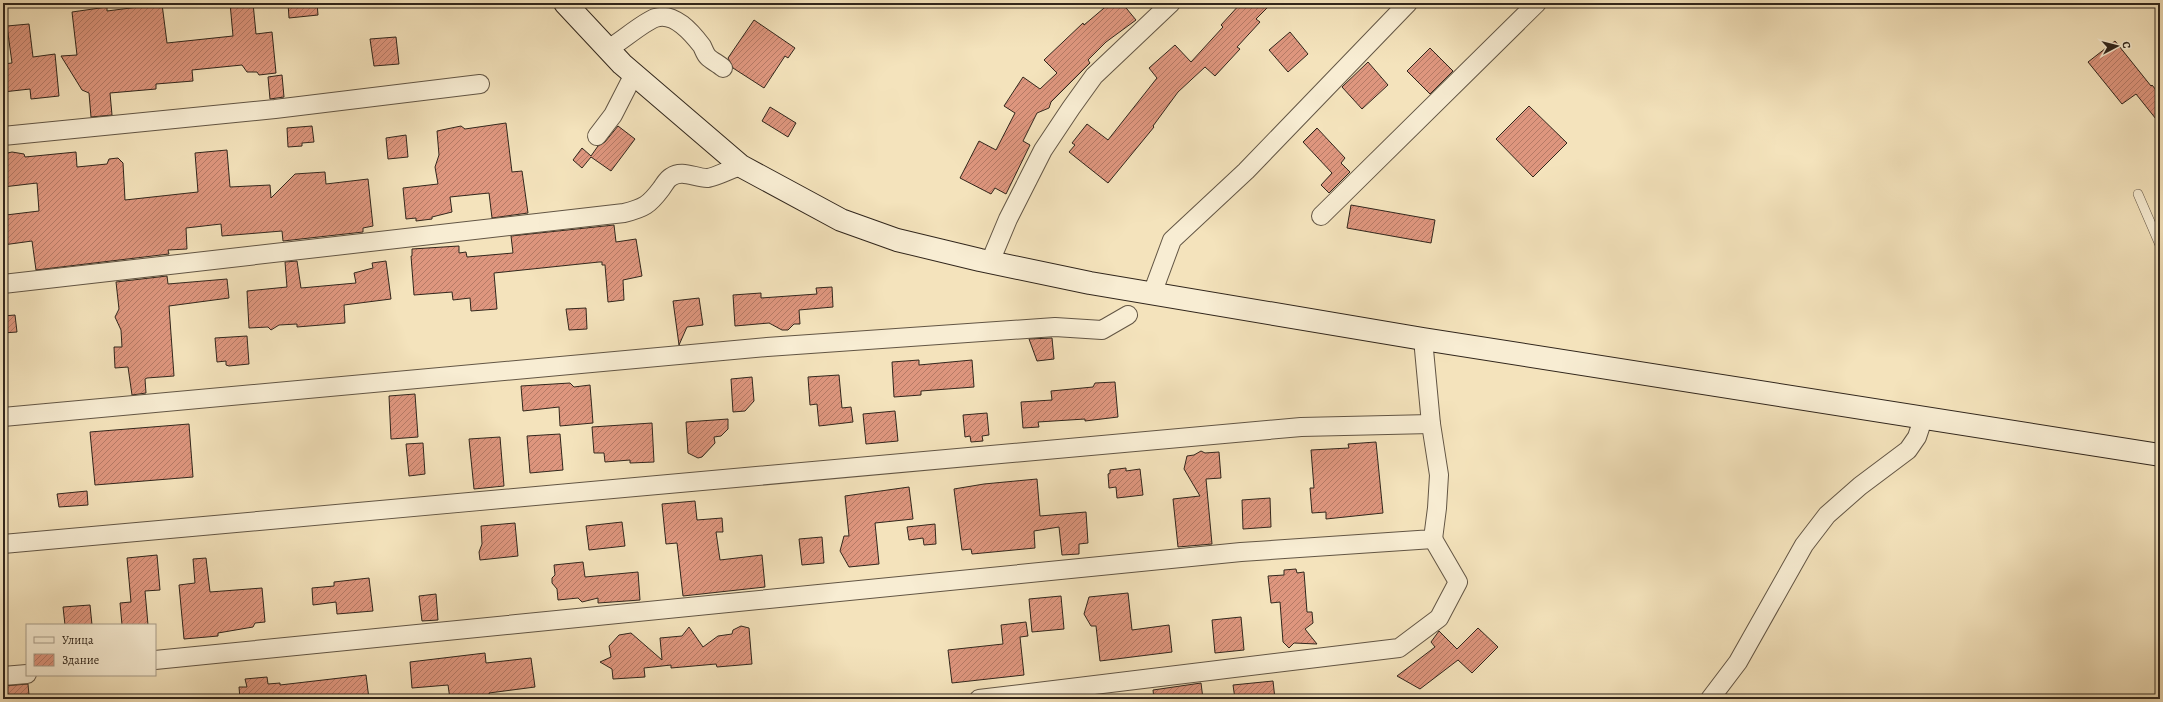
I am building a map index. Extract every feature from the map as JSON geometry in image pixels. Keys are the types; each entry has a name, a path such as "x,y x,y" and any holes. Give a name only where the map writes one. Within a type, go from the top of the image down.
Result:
{"main road":[{"path":"565,3 608,49 634,74 741,166 841,220 897,240 990,262 1152,294 1422,339 2160,456"}],"street":[{"path":"990,262 1008,219 1043,150 1071,108 1094,76 1171,3"},
{"path":"1152,294 1172,240 1246,171 1408,3"},
{"path":"1321,216 1538,3"},
{"path":"608,49 625,40 647,22 656,18 667,18 682,24 701,46 708,57 723,68"},
{"path":"597,136 613,115 634,74"},
{"path":"3,136 275,109 480,84"},
{"path":"3,284 624,213 640,209 649,204 671,177 682,173 706,178 713,177 723,171 741,166"},
{"path":"3,417 767,347 1055,327 1102,330 1128,315"},
{"path":"979,699 1399,648 1439,618 1458,582 1433,540 1438,508 1439,474 1431,424 1422,339"},
{"path":"1710,699 1738,662 1804,545 1827,515 1860,486 1908,450 1917,437 1923,419"},
{"path":"3,544 1301,427 1431,424"},
{"path":"156,660 1242,552 1433,540"},
{"path":"3,676 26,674"}],"lane":[{"path":"2138,194 2160,245"}],"building":[{"path":"230,3 253,3 256,34 272,32 276,73 259,75 257,72 247,72 242,65 192,70 193,81 156,84 156,89 110,93 112,115 91,117 89,93 82,90 61,56 77,55 72,12 107,7 107,11 162,4 167,43 233,36"},
{"path":"288,3 317,3 318,15 289,18"},
{"path":"1110,3 1122,3 1136,20 1106,42 1088,60 1090,63 1051,102 1049,108 1037,113 1023,141 1030,145 1006,194 995,188 991,194 960,178 979,141 996,150 1015,113 1004,106 1023,77 1040,89 1057,73 1044,60 1083,23 1084,25"},
{"path":"1241,3 1272,3 1256,19 1260,22 1237,47 1240,49 1215,76 1205,67 1178,92 1153,126 1154,127 1108,183 1069,152 1075,145 1072,143 1087,124 1108,140 1157,78 1149,68 1175,45 1191,62 1223,27 1221,25"},
{"path":"754,20 795,48 788,58 785,56 764,88 733,68 728,58"},
{"path":"29,24 33,57 55,54 59,96 31,99 30,89 3,92 3,64 12,63 7,26"},
{"path":"1290,32 1308,54 1288,72 1269,50"},
{"path":"396,37 399,64 374,66 370,39"},
{"path":"2115,41 2160,95 2160,124 2136,94 2122,104 2088,62"},
{"path":"1430,48 1453,71 1430,94 1407,71"},
{"path":"1368,62 1388,85 1362,109 1342,87"},
{"path":"282,75 284,97 270,99 268,77"},
{"path":"1529,106 1567,143 1533,177 1496,139"},
{"path":"770,107 796,123 788,137 762,121"},
{"path":"506,123 512,172 522,171 528,213 492,218 489,193 450,197 452,212 432,217 432,219 416,221 416,218 406,219 403,188 438,184 435,167 439,155 437,131 461,126 465,129"},
{"path":"312,126 314,142 302,143 302,146 288,147 287,128"},
{"path":"618,126 635,139 611,171 591,157 582,168 573,160 582,148 591,156 598,146 605,142"},
{"path":"1317,128 1345,158 1341,163 1350,172 1329,193 1321,185 1332,173 1303,142"},
{"path":"406,135 408,157 388,159 386,138"},
{"path":"227,150 230,187 270,185 271,198 295,174 325,172 326,184 368,179 373,226 363,228 363,232 283,241 282,231 222,236 221,224 186,228 187,249 168,250 169,254 36,270 32,241 3,245 3,225 6,215 39,211 37,183 3,187 3,154 12,152 24,154 25,157 76,152 77,167 107,164 109,159 118,158 123,163 125,200 198,192 195,153"},
{"path":"1351,205 1435,220 1431,243 1347,228"},
{"path":"614,225 616,242 636,239 642,276 623,280 624,300 608,302 605,265 602,265 602,262 494,273 497,309 471,311 470,298 453,300 452,292 414,295 411,256 412,249 459,246 459,253 466,252 467,257 513,253 511,236"},
{"path":"297,261 301,288 356,283 354,273 373,268 372,263 386,261 391,299 344,305 345,323 297,327 297,324 279,325 271,330 268,327 249,328 247,291 287,287 285,262"},
{"path":"167,276 168,284 227,279 229,298 169,306 174,376 147,378 145,379 146,393 132,395 128,367 115,368 114,347 122,347 121,330 115,317 119,309 116,282"},
{"path":"832,287 833,307 799,310 800,324 794,324 788,330 782,330 769,323 735,326 733,295 761,293 761,298 817,294 816,288"},
{"path":"699,298 703,325 687,327 679,345 673,301"},
{"path":"586,308 587,329 569,330 566,309"},
{"path":"15,315 17,332 3,333 3,316"},
{"path":"247,336 249,364 229,366 226,365 226,361 217,362 215,338"},
{"path":"1052,338 1054,359 1037,361 1029,339"},
{"path":"919,360 919,365 972,360 974,387 921,391 921,395 894,397 892,362"},
{"path":"839,375 842,408 851,407 853,422 819,426 817,404 810,405 808,377"},
{"path":"752,377 754,401 745,411 733,412 731,379"},
{"path":"1115,382 1118,417 1085,421 1085,419 1038,422 1039,427 1023,428 1021,402 1052,400 1051,391 1093,387 1095,383"},
{"path":"570,383 574,387 590,385 593,423 560,426 559,407 523,411 521,386"},
{"path":"415,394 418,437 391,439 389,396"},
{"path":"895,411 898,441 866,444 863,414"},
{"path":"987,413 989,435 982,436 983,441 971,442 970,436 965,437 963,415"},
{"path":"728,419 728,429 721,436 714,437 715,443 702,457 698,458 688,453 686,422"},
{"path":"652,423 654,462 630,463 630,460 605,462 604,453 594,453 592,427"},
{"path":"189,424 193,477 95,485 90,432"},
{"path":"560,434 563,470 530,473 527,436"},
{"path":"500,437 504,486 474,489 469,439"},
{"path":"1376,442 1383,513 1326,519 1326,512 1312,513 1310,488 1314,488 1311,450 1349,448 1348,444"},
{"path":"423,443 425,474 409,476 406,444"},
{"path":"1201,451 1205,453 1219,452 1221,478 1206,479 1212,544 1178,547 1173,499 1200,496 1184,469 1187,456 1194,455"},
{"path":"1126,468 1126,471 1140,469 1143,495 1117,498 1116,487 1109,488 1108,474 1110,473 1110,470"},
{"path":"1037,479 1040,516 1086,512 1088,543 1079,544 1079,554 1062,555 1059,527 1034,531 1035,548 972,554 971,549 962,550 954,489 984,484"},
{"path":"909,487 913,519 875,523 879,564 849,567 840,551 844,536 849,536 845,496"},
{"path":"87,491 88,505 59,507 57,494"},
{"path":"1270,498 1271,527 1243,529 1242,500"},
{"path":"695,501 697,520 722,518 723,532 716,532 720,560 762,555 765,587 683,596 677,543 666,544 662,504"},
{"path":"622,522 625,546 589,550 586,526"},
{"path":"515,523 518,556 480,560 479,552 482,544 481,526"},
{"path":"935,524 936,544 924,545 923,538 909,540 907,527"},
{"path":"822,537 824,563 802,565 799,539"},
{"path":"157,555 160,590 145,591 148,624 122,624 120,603 131,602 127,558"},
{"path":"206,558 210,592 262,588 265,622 255,623 253,627 218,633 218,636 184,639 179,585 195,583 193,559"},
{"path":"583,562 585,577 638,572 640,600 598,603 598,598 582,602 578,598 558,600 557,589 552,583 552,578 555,575 554,565"},
{"path":"1296,569 1297,573 1304,572 1307,612 1312,612 1313,623 1305,629 1317,644 1294,643 1289,648 1283,642 1280,602 1271,603 1268,576 1284,575 1284,570"},
{"path":"369,578 373,611 337,614 336,602 313,605 312,588 334,586 334,582"},
{"path":"1128,593 1132,630 1169,625 1172,652 1100,661 1096,626 1091,626 1084,614 1089,597"},
{"path":"436,594 438,620 422,621 419,596"},
{"path":"1061,596 1064,629 1032,632 1029,599"},
{"path":"90,605 92,624 65,624 63,607"},
{"path":"1241,617 1244,650 1215,653 1212,620"},
{"path":"1026,622 1028,636 1020,637 1024,675 952,683 948,650 1003,644 1001,625"},
{"path":"741,626 749,628 752,664 717,667 716,664 671,668 671,665 644,668 645,677 613,679 612,669 600,662 611,657 609,646 619,635 631,633 662,660 660,638 682,636 689,627 703,647 718,636 732,634 733,630"},
{"path":"1478,628 1498,647 1472,673 1458,660 1420,689 1397,676 1435,647 1431,642 1439,631 1457,649"},
{"path":"485,653 486,663 531,658 535,687 489,693 490,696 461,699 450,699 448,685 412,688 410,662"},
{"path":"366,675 369,699 240,699 239,687 247,687 245,679 267,677 268,684 280,683 280,685"},
{"path":"1273,681 1275,699 1235,699 1233,685"},
{"path":"1201,683 1203,699 1154,699 1153,690"},
{"path":"28,684 29,695 3,697 3,686"}]}
